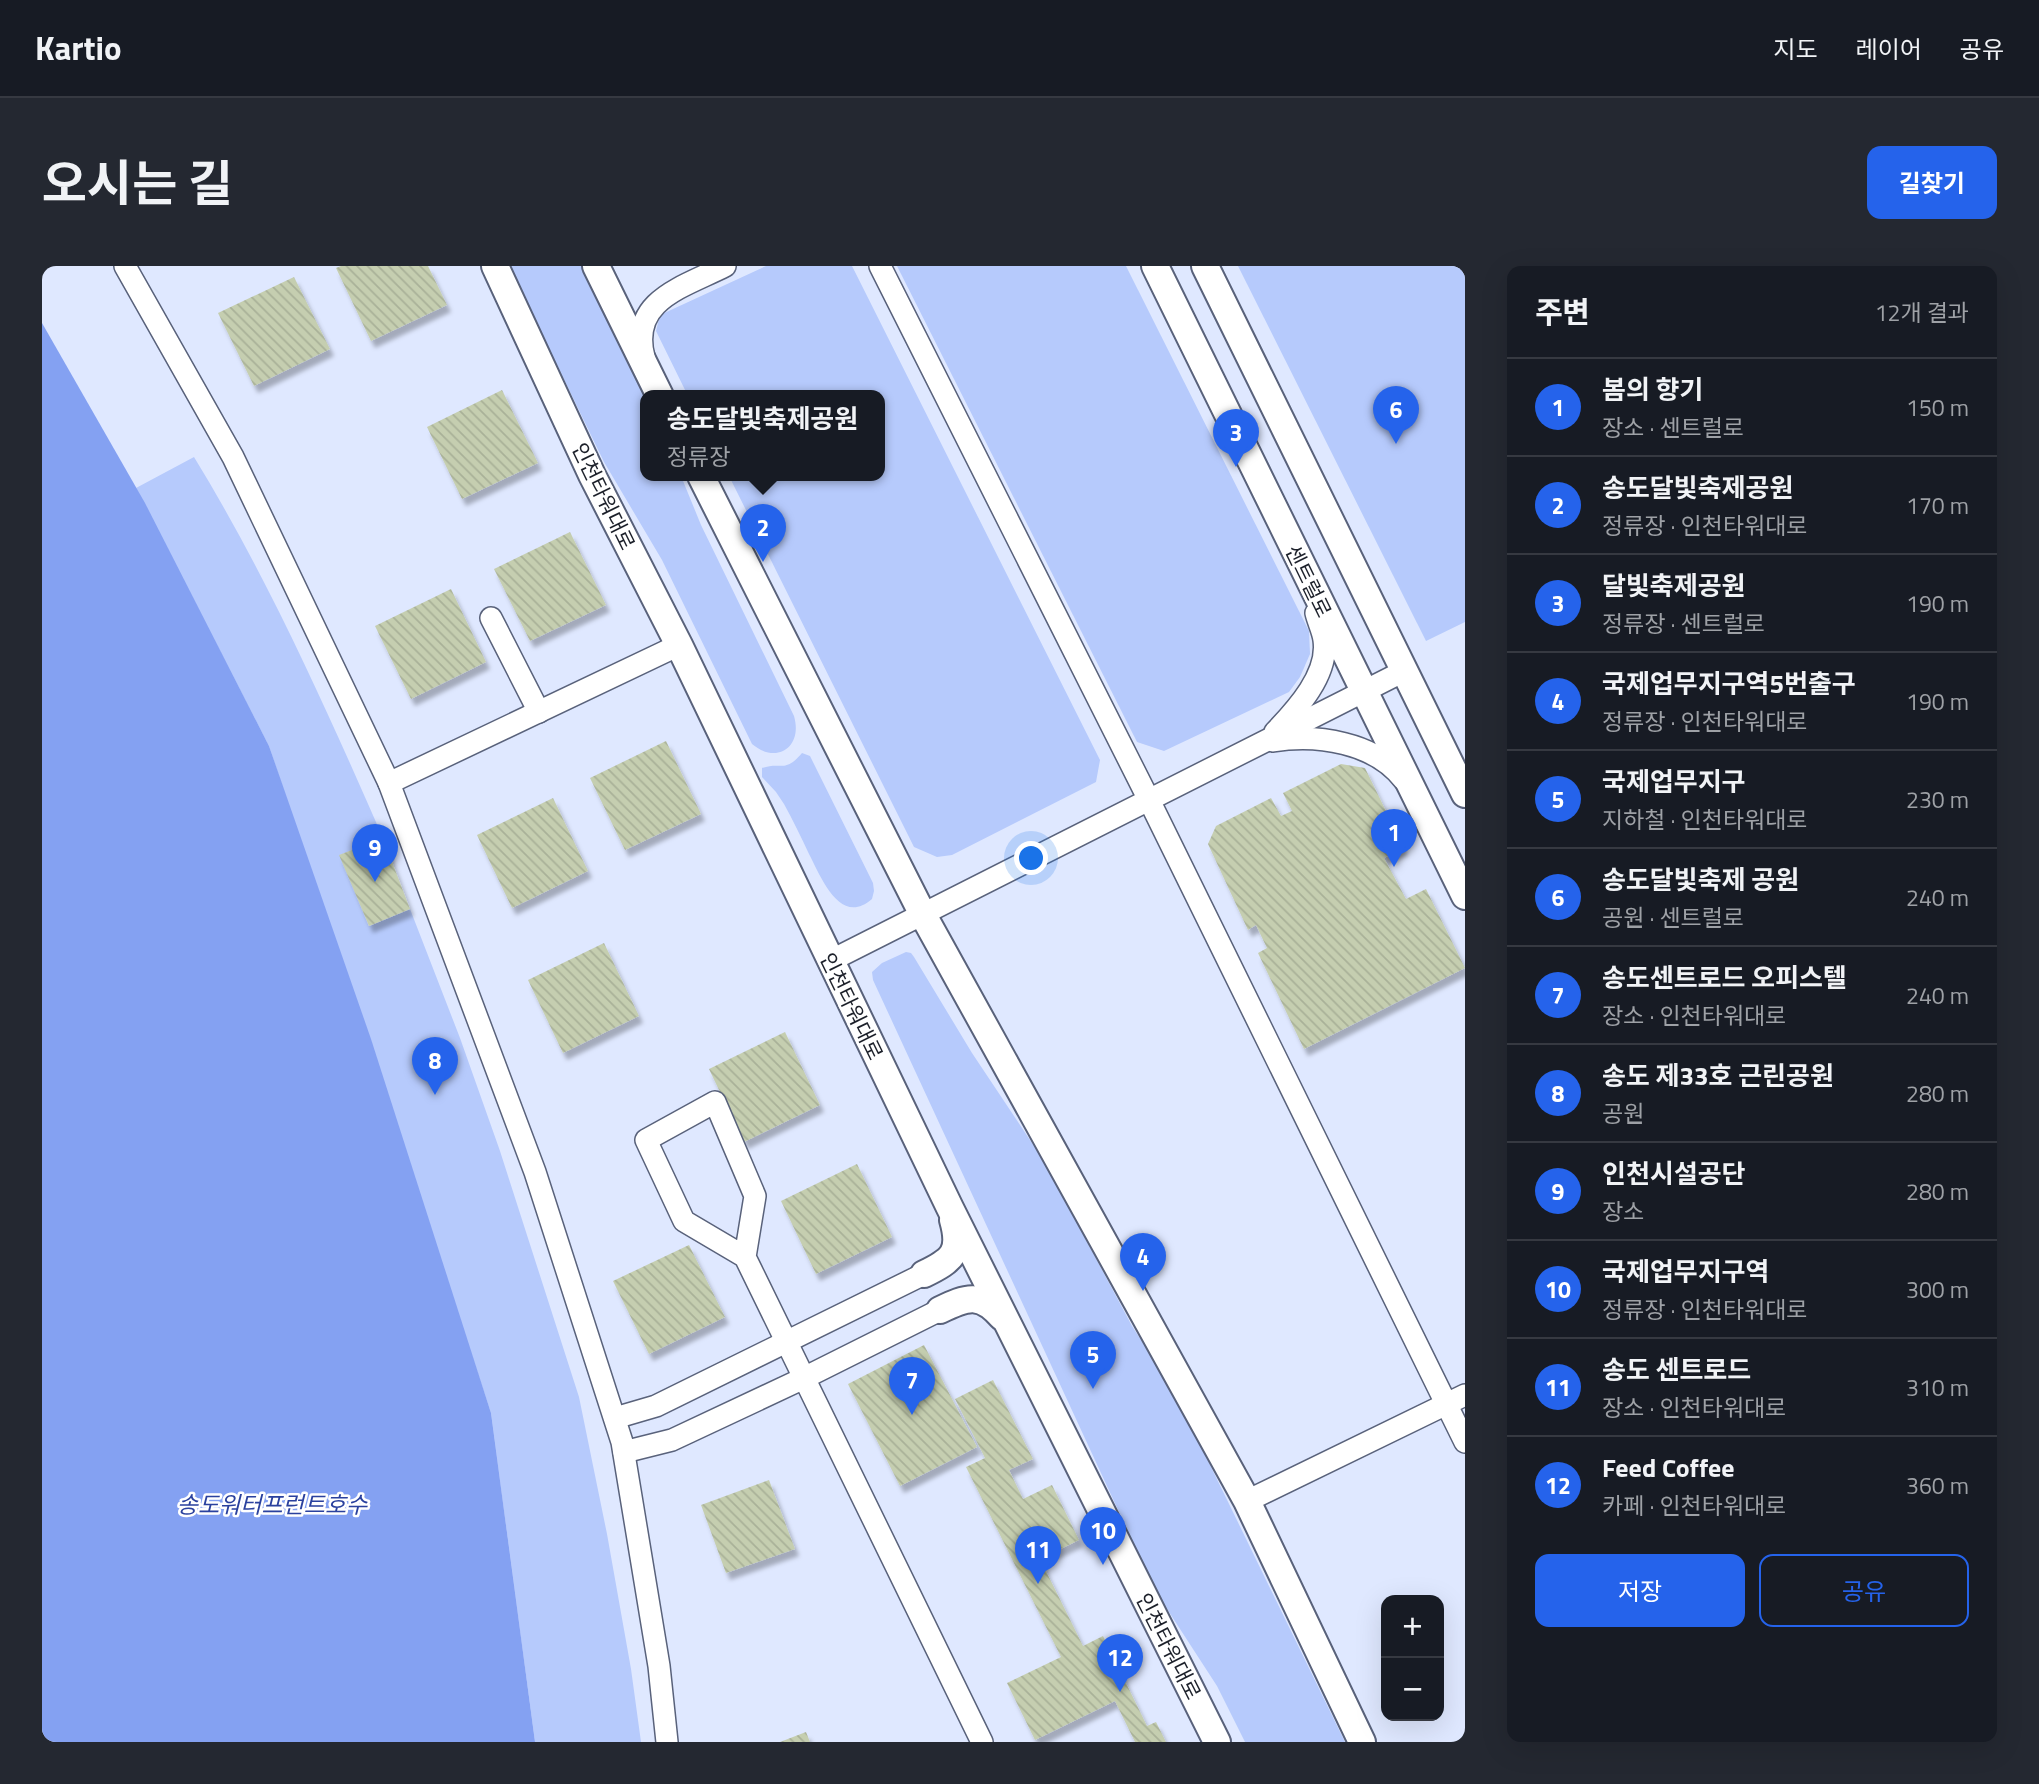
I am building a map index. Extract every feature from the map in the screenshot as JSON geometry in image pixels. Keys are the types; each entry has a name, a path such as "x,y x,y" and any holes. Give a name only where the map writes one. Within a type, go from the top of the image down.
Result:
{"main road":[{"name":"인천타워대로","path":"495,266 592,475 679,645 950,1208 1217,1742"},
{"path":"596,266 654,384"},
{"name":"센트럴로","path":"1156,266 1465,896"},
{"path":"1205,266 1465,794"},
{"path":"704,481 922,914 1247,1501 1362,1742"},
{"path":"925,1274 945,1264 953,1255 957,1232 950,1208"},
{"path":"940,1310 963,1299 984,1300 993,1306 1007,1323"}],"street":[{"path":"125,266 233,457 389,783 535,1172 624,1452 659,1666 667,1742"},
{"path":"654,384 641,346 643,322 654,305 725,266"},
{"path":"880,266 1456,1400 1465,1441"},
{"path":"1253,747 1274,733 1285,721 1308,691 1323,663 1324,639 1302,567"},
{"path":"491,618 539,712"},
{"path":"389,783 679,645"},
{"path":"830,961 1404,671"},
{"path":"1253,747 1300,739 1362,748 1401,775 1413,793"},
{"path":"745,1257 755,1196 715,1102 646,1140 684,1222 745,1257 982,1742"},
{"path":"615,1418 656,1406 925,1274"},
{"path":"624,1452 672,1440 940,1310"},
{"path":"1247,1501 1456,1400"}],"shaded area":[{"path":"509,266 582,266 643,390 640,390 640,481 683,481 701,525 794,716 795,736 786,750 770,753 752,744 662,560 604,462"},
{"path":"766,266 852,266 1100,760 1096,782 952,855 937,857 914,847 731,481 885,481 885,390 685,390 656,331 660,315"},
{"path":"897,266 1126,266 1309,631 1310,654 1300,677 1289,692 1164,751 1137,742"},
{"path":"1238,266 1465,266 1465,622 1426,641"},
{"path":"194,457 271,596 318,692 383,838 340,855 369,926 410,909 500,1151 579,1397 607,1534 641,1742 535,1742 491,1413 269,746 136,488"},
{"path":"802,753 810,756 873,883 872,899 861,906 850,907 833,896 819,875 784,804 762,777 762,768 787,765"},
{"path":"906,952 914,957 972,1053 1044,1161 1132,1326 1174,1391 1345,1742 1245,1742 1217,1686 1156,1592 873,980 872,972 882,963"}],"water":[{"name":"송도워터프런트호수","path":"42,323 145,503 269,746 371,1039 491,1413 535,1742 42,1742"}],"building":[{"path":"428,266 447,305 371,341 336,268"},
{"path":"294,277 330,349 254,386 218,313"},
{"path":"502,390 538,463 462,499 427,427"},
{"path":"570,532 606,605 530,641 494,569"},
{"path":"451,589 486,662 411,699 375,626"},
{"path":"666,741 701,814 625,850 590,778"},
{"path":"1341,764 1365,768 1404,848 1384,858 1406,899 1426,889 1465,968 1304,1049 1258,953 1267,948 1256,925 1248,930 1208,844 1216,826 1271,798 1281,816 1292,811 1283,793"},
{"path":"553,798 588,871 512,908 477,835"},
{"path":"383,838 410,909 369,926 339,855"},
{"path":"604,943 639,1016 563,1053 528,980"},
{"path":"785,1032 820,1105 744,1142 709,1069"},
{"path":"857,1164 892,1237 816,1274 781,1201"},
{"path":"689,1245 725,1317 649,1354 613,1281"},
{"path":"924,1345 977,1447 900,1486 848,1384"},
{"path":"993,1380 1033,1459 1009,1470 1023,1499 1052,1485 1079,1540 1040,1559 1083,1646 1103,1636 1147,1726 1156,1722 1166,1742 1135,1742 1115,1701 1035,1740 1007,1683 1061,1657 966,1467 985,1458 955,1399"},
{"path":"769,1480 795,1549 726,1573 701,1505"},
{"path":"806,1732 810,1742 780,1742"}],"place":[{"name":"송도달빛축제 공원","path":"1396,444"},
{"name":"달빛축제공원","path":"1236,467"},
{"name":"송도달빛축제공원","path":"763,562"},
{"name":"봄의 향기","path":"1394,867"},
{"name":"인천시설공단","path":"375,882"},
{"name":"송도 제33호 근린공원","path":"435,1095"},
{"name":"국제업무지구역5번출구","path":"1143,1291"},
{"name":"국제업무지구","path":"1093,1389"},
{"name":"송도센트로드 오피스텔","path":"912,1415"},
{"name":"국제업무지구역","path":"1103,1565"},
{"name":"송도 센트로드","path":"1038,1584"},
{"name":"Feed Coffee","path":"1120,1692"}]}
